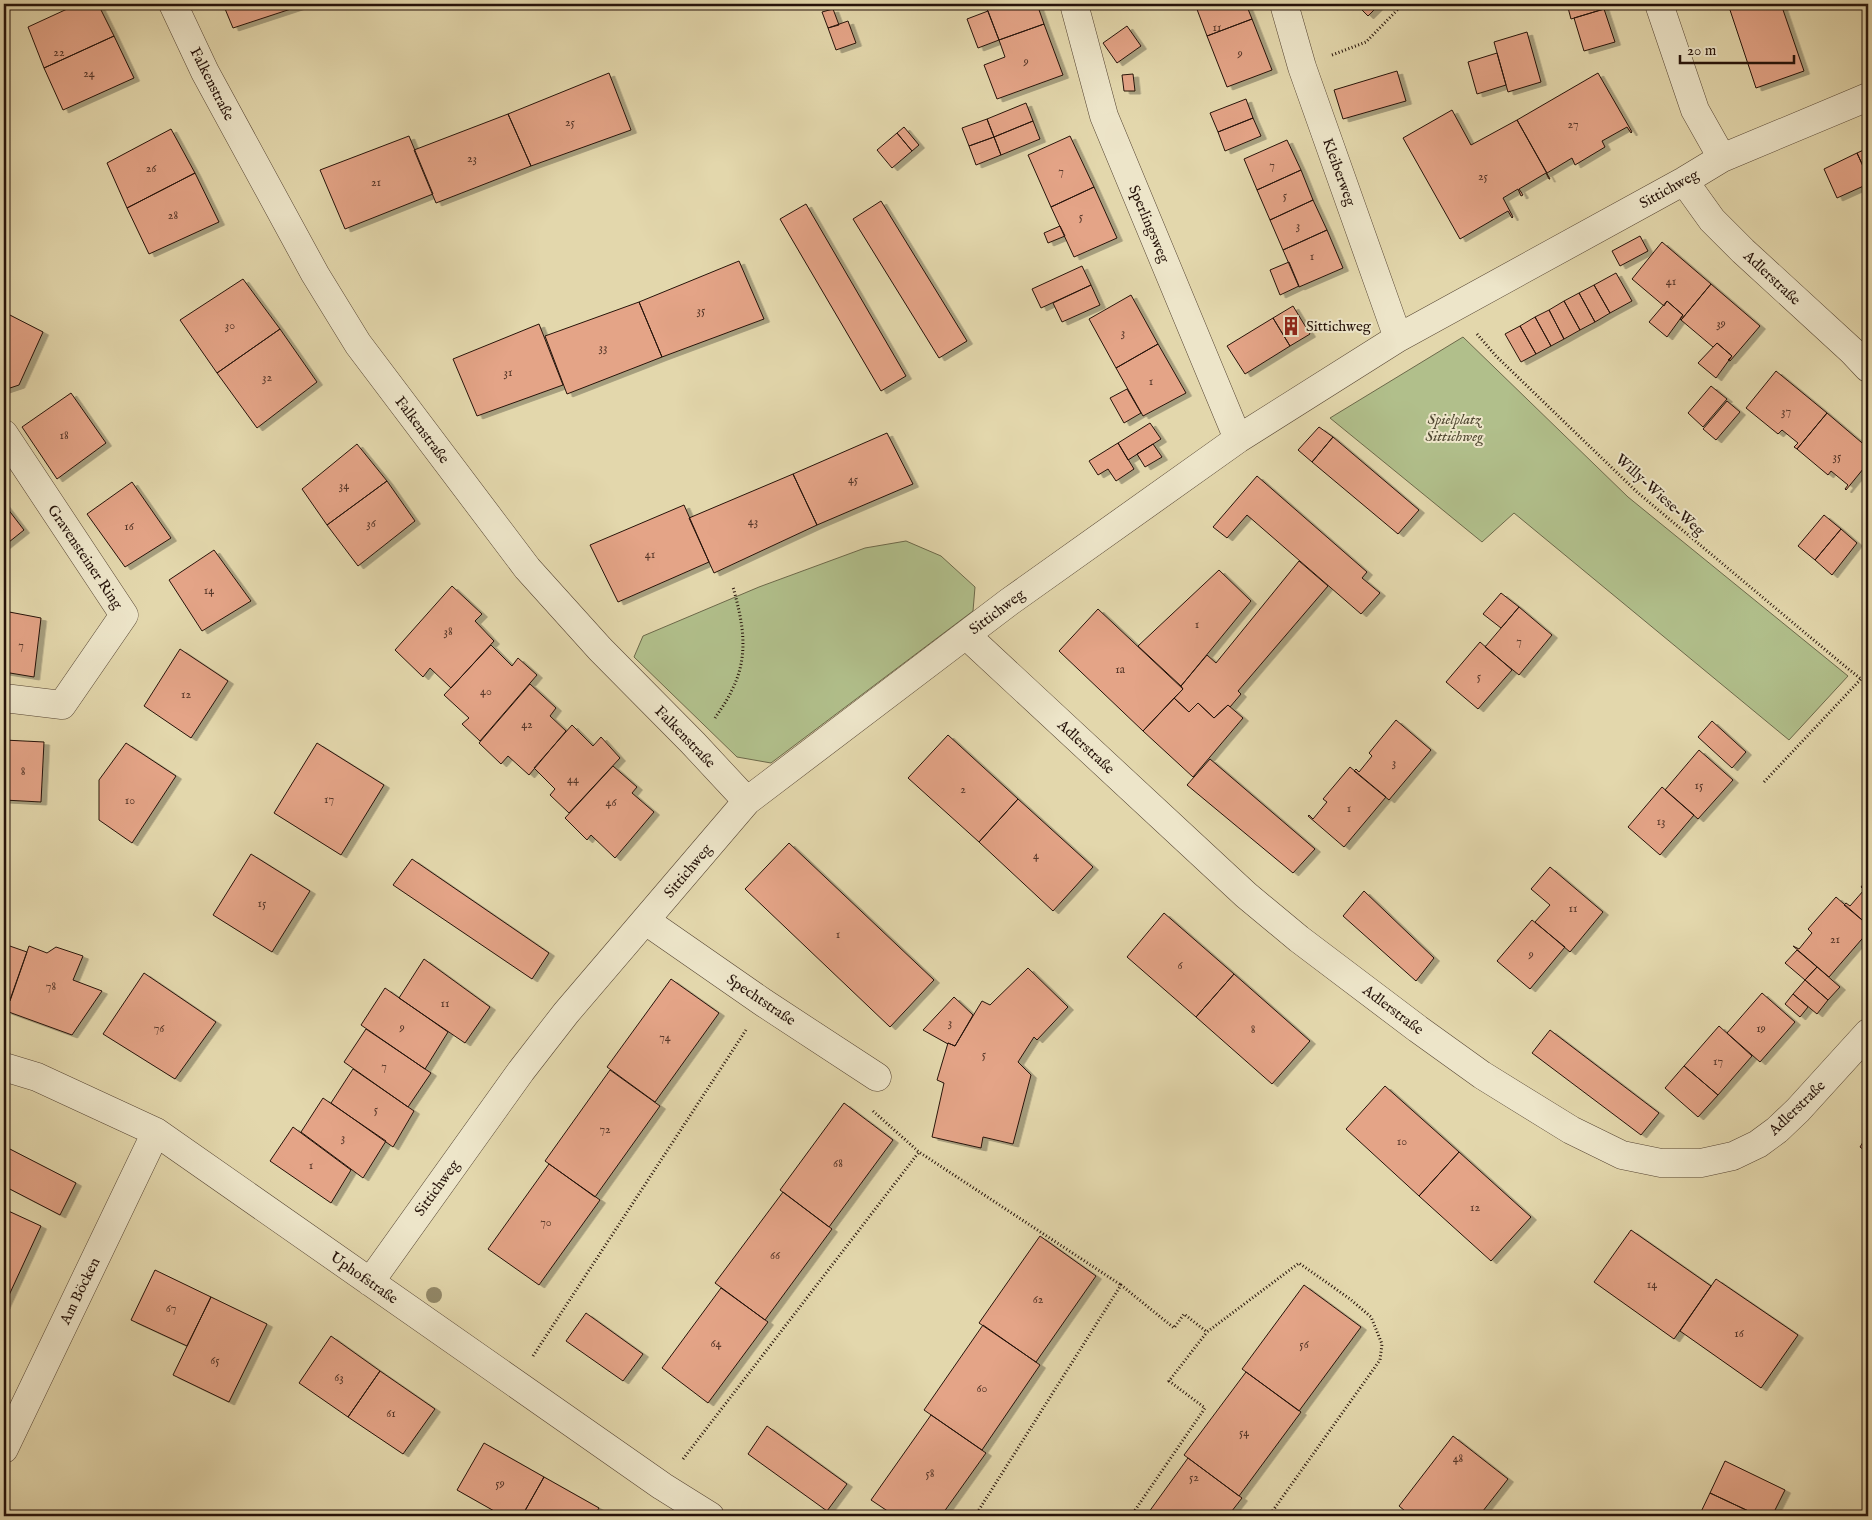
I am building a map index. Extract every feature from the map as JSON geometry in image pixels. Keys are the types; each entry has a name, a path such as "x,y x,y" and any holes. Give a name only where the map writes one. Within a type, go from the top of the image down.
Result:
{"street":[{"name":"Falkenstraße","path":"173,4 205,72 315,274 358,344 526,568 600,649 747,801"},
{"name":"Sperlingsweg","path":"1074,4 1104,116 1238,439"},
{"name":"Kleiberweg","path":"1284,4 1302,67 1398,338"},
{"path":"1659,4 1695,110 1722,158"},
{"name":"Sittichweg","path":"370,1282 522,1071 578,998 747,801 1009,602 1238,439 1398,338 1684,181 1722,158 1868,96"},
{"name":"Adlerstraße","path":"1684,181 1712,220 1868,368"},
{"name":"Gravensteiner Ring","path":"4,434 124,615 62,705 4,698"},
{"name":"Adlerstraße","path":"966,635 1246,895 1298,939 1482,1075 1571,1130 1622,1155 1661,1163 1701,1163 1733,1156 1758,1144 1777,1130 1798,1110 1868,1033"},
{"name":"Spechtstraße","path":"646,921 764,1003 876,1077"},
{"name":"Uphofstraße","path":"4,1067 38,1077 156,1132 516,1383 670,1500 710,1516"},
{"name":"Am Böcken","path":"4,1449 156,1132"}],"path":[{"path":"1302,67 1366,42 1403,4"},
{"name":"Willy-Wiese-Weg","path":"1453,307 1496,356 1637,492 1861,679"},
{"path":"692,743 714,719 732,691 740,667 744,640 740,613 733,587"},
{"path":"1764,782 1861,679 1868,678"},
{"path":"516,1383 764,1003"},
{"path":"876,1077 870,1108 919,1152 1121,1285 1174,1328 1184,1314 1207,1332"},
{"path":"670,1500 919,1152"},
{"path":"1131,1516 1205,1408 1169,1380 1207,1332 1299,1263 1350,1299 1371,1317 1382,1344 1380,1360 1269,1516"},
{"path":"975,1516 1121,1285"}],"green space":[{"name":"Spielplatz Sittichweg","path":"1463,337 1628,497 1848,676 1789,740 1514,513 1482,542 1330,418"},
{"path":"906,541 941,556 975,587 973,611 771,763 737,757 634,657 643,636 759,587 865,548"}],"building":[{"path":"78,4 98,4 114,36 44,68 28,27"},
{"path":"223,4 306,4 233,28"},
{"path":"985,4 1037,4 1044,24 999,40"},
{"path":"1195,4 1246,4 1252,19 1207,36"},
{"path":"1356,4 1380,4 1368,16"},
{"path":"1567,4 1603,4 1604,9 1571,19"},
{"path":"1728,4 1781,4 1804,71 1756,88"},
{"path":"833,9 839,25 828,28 822,12"},
{"path":"1604,9 1615,42 1584,51 1574,18"},
{"path":"988,11 999,40 978,48 967,19"},
{"path":"1252,19 1272,70 1227,87 1207,36"},
{"path":"848,21 856,43 836,50 828,28"},
{"path":"1044,24 1063,75 997,99 984,65 1005,57 999,40"},
{"path":"1127,26 1141,46 1117,63 1103,43"},
{"path":"1527,32 1541,82 1508,92 1494,42"},
{"path":"114,36 134,78 63,110 44,68"},
{"path":"1497,53 1506,85 1477,94 1468,62"},
{"path":"1397,71 1406,101 1343,119 1334,90"},
{"path":"609,73 631,130 531,166 508,114"},
{"path":"1598,73 1632,132 1627,127 1602,141 1605,147 1575,165 1572,158 1547,173 1517,120"},
{"path":"1133,74 1135,91 1124,91 1122,75"},
{"path":"1246,99 1253,118 1218,132 1210,113"},
{"path":"1026,103 1033,121 994,137 987,119"},
{"path":"1452,110 1471,145 1517,120 1550,179 1546,173 1519,189 1523,195 1521,196 1518,189 1503,198 1512,218 1508,211 1460,239 1403,138"},
{"path":"508,114 531,166 436,203 414,150"},
{"path":"1253,118 1261,136 1225,151 1218,132"},
{"path":"987,119 994,137 969,146 962,128"},
{"path":"1033,121 1040,139 1001,155 994,137"},
{"path":"904,127 919,145 912,151 897,133"},
{"path":"171,129 195,173 127,208 107,163"},
{"path":"897,133 912,151 892,168 877,150"},
{"path":"409,136 433,194 345,229 320,170"},
{"path":"1070,136 1094,187 1051,207 1028,155"},
{"path":"994,137 1001,155 976,165 969,146"},
{"path":"1287,140 1301,170 1257,190 1244,159"},
{"path":"1868,148 1868,177 1857,153"},
{"path":"1857,153 1868,177 1868,184 1837,198 1824,169"},
{"path":"1301,170 1313,200 1270,220 1257,190"},
{"path":"195,173 219,222 149,254 127,208"},
{"path":"1094,187 1117,238 1074,257 1051,207"},
{"path":"1313,200 1327,230 1283,250 1270,220"},
{"path":"881,201 967,341 939,358 853,219"},
{"path":"806,204 906,376 881,391 780,219"},
{"path":"1060,226 1065,236 1048,243 1044,233"},
{"path":"1327,230 1343,268 1299,287 1283,250"},
{"path":"1640,236 1648,251 1620,266 1612,251"},
{"path":"1662,242 1711,284 1681,320 1683,315 1667,301 1664,306 1632,279"},
{"path":"739,261 764,319 662,357 639,302"},
{"path":"1289,262 1299,286 1280,295 1270,270"},
{"path":"1082,266 1091,285 1041,308 1032,289"},
{"path":"1616,273 1632,301 1610,313 1594,285"},
{"path":"243,279 280,329 217,373 180,320"},
{"path":"1711,284 1760,326 1730,361 1728,360 1732,356 1717,343 1713,347 1681,320"},
{"path":"1091,285 1100,305 1062,322 1053,303"},
{"path":"1594,285 1610,313 1595,322 1579,293"},
{"path":"1579,293 1595,322 1580,330 1564,301"},
{"path":"1131,295 1158,344 1116,368 1089,319"},
{"path":"1564,301 1580,330 1564,339 1549,310"},
{"path":"1667,301 1683,315 1667,337 1649,322"},
{"path":"639,302 662,357 567,394 545,336"},
{"name":"Sittichweg","path":"1293,306 1310,334 1290,346 1273,318"},
{"path":"1549,310 1564,339 1551,346 1535,317"},
{"path":"4,312 43,332 19,385 4,390"},
{"path":"1535,317 1551,346 1536,354 1520,326"},
{"path":"1273,318 1290,346 1245,374 1227,346"},
{"path":"539,324 563,385 477,416 453,359"},
{"path":"1520,326 1536,354 1521,362 1505,334"},
{"path":"280,329 317,382 257,428 217,373"},
{"path":"1717,343 1732,356 1716,378 1698,363"},
{"path":"1158,344 1186,393 1143,416 1116,368"},
{"path":"1776,371 1827,413 1797,449 1794,447 1798,443 1782,430 1778,434 1746,408"},
{"path":"1711,386 1727,399 1703,427 1688,413"},
{"path":"1127,389 1141,413 1124,423 1110,398"},
{"path":"71,393 106,443 57,479 22,427"},
{"path":"1727,401 1740,412 1716,440 1703,429"},
{"path":"1827,413 1868,448 1868,463 1846,490 1848,485 1831,471 1828,475 1797,449"},
{"path":"1150,423 1161,439 1128,460 1118,443"},
{"path":"1319,427 1333,437 1312,462 1298,450"},
{"path":"887,433 913,484 817,525 793,474"},
{"path":"1333,437 1419,510 1398,534 1312,462"},
{"path":"1118,443 1134,469 1116,481 1108,469 1098,475 1089,461"},
{"path":"357,444 387,481 327,525 302,489"},
{"path":"1153,444 1162,457 1145,467 1137,454"},
{"path":"793,474 817,525 714,573 689,518"},
{"path":"1257,476 1367,572 1362,578 1380,593 1361,614 1247,515 1227,538 1213,527"},
{"path":"387,481 415,521 358,566 327,525"},
{"path":"132,482 171,538 125,567 87,514"},
{"path":"4,504 24,530 4,546"},
{"path":"684,505 709,562 618,602 590,545"},
{"path":"1824,515 1841,529 1815,560 1798,546"},
{"path":"1841,529 1857,543 1832,575 1815,560"},
{"path":"214,550 251,601 202,631 169,580"},
{"path":"1299,561 1328,586 1238,691 1241,694 1230,707 1228,705 1214,718 1198,703 1189,712 1174,698 1183,689 1181,686 1207,655 1216,663"},
{"path":"1219,570 1251,601 1181,686 1138,646"},
{"path":"452,586 482,614 475,621 494,641 451,688 430,668 423,677 395,650"},
{"path":"1501,593 1519,607 1501,628 1483,614"},
{"path":"1519,607 1552,635 1519,675 1485,647"},
{"path":"1098,609 1183,689 1143,731 1059,651"},
{"path":"4,611 41,618 34,677 4,672"},
{"path":"1480,642 1512,670 1478,709 1446,682"},
{"path":"491,645 512,666 518,658 537,675 480,741 462,724 469,718 444,695"},
{"path":"180,649 228,681 191,738 144,706"},
{"path":"530,684 556,708 550,716 566,731 529,775 508,756 501,764 479,743"},
{"path":"1174,698 1189,712 1198,703 1214,718 1228,705 1243,718 1193,777 1143,731"},
{"path":"1396,720 1431,750 1389,800 1354,771 1356,769 1359,772 1372,756 1369,753"},
{"path":"1712,721 1746,752 1732,768 1698,737"},
{"path":"572,725 593,746 601,737 620,758 569,813 550,795 555,789 534,768"},
{"path":"948,735 1018,799 979,842 908,778"},
{"path":"4,740 44,742 41,802 4,800"},
{"path":"126,743 176,776 132,843 99,820 99,780"},
{"path":"317,743 384,785 341,855 274,813"},
{"path":"1699,750 1733,780 1698,819 1665,790"},
{"path":"1210,759 1315,849 1293,873 1187,785"},
{"path":"613,766 637,787 632,793 654,812 615,858 591,835 587,840 565,818"},
{"path":"1350,767 1386,797 1344,847 1308,816 1313,819 1327,802 1323,799"},
{"path":"1662,787 1694,815 1660,855 1628,827"},
{"path":"1018,799 1093,867 1053,911 979,842"},
{"path":"789,843 934,980 890,1027 745,889"},
{"path":"251,854 310,891 272,952 213,915"},
{"path":"412,859 549,953 532,979 393,885"},
{"path":"1550,867 1603,912 1570,952 1535,922 1550,905 1531,889"},
{"path":"1868,878 1868,925 1844,905 1846,903 1850,906 1864,890 1861,887"},
{"path":"1364,891 1434,958 1416,981 1343,916"},
{"path":"1836,897 1868,925 1868,932 1829,977 1793,946 1799,949 1812,933 1808,929"},
{"path":"1164,913 1234,974 1196,1017 1127,957"},
{"path":"1532,920 1565,947 1530,989 1497,961"},
{"path":"4,944 27,952 10,1001 4,998"},
{"path":"29,946 47,953 56,947 83,956 73,980 102,991 72,1035 6,1011"},
{"path":"1797,950 1817,967 1805,980 1785,963"},
{"path":"424,959 490,1007 465,1043 399,998"},
{"path":"1817,967 1840,987 1828,1000 1805,980"},
{"path":"1028,968 1068,1007 1037,1040 1034,1037 1018,1062 1031,1075 1013,1144 983,1137 981,1148 932,1137 944,1083 937,1080 948,1043 955,1046 982,1001 990,1005"},
{"path":"144,973 216,1022 175,1079 103,1034"},
{"path":"1234,974 1310,1041 1272,1084 1196,1017"},
{"path":"671,979 719,1013 655,1102 607,1067"},
{"path":"1805,980 1828,1000 1817,1014 1793,994"},
{"path":"385,988 448,1032 425,1069 361,1025"},
{"path":"1762,993 1795,1022 1760,1062 1727,1033"},
{"path":"1793,994 1808,1007 1800,1017 1785,1004"},
{"path":"954,997 973,1015 955,1046 923,1030"},
{"path":"1719,1026 1752,1056 1718,1095 1684,1066"},
{"path":"366,1029 431,1073 408,1107 344,1062"},
{"path":"1550,1030 1659,1113 1641,1135 1532,1053"},
{"path":"1684,1066 1718,1095 1698,1117 1665,1088"},
{"path":"353,1069 414,1111 393,1147 331,1103"},
{"path":"610,1070 660,1106 595,1197 545,1161"},
{"path":"1385,1086 1459,1152 1419,1196 1346,1129"},
{"path":"323,1098 386,1141 363,1178 301,1132"},
{"path":"844,1103 893,1140 829,1227 780,1190"},
{"path":"293,1127 351,1170 331,1203 270,1161"},
{"path":"1868,1134 1868,1153 1860,1147"},
{"path":"4,1146 76,1183 60,1215 4,1186"},
{"path":"1459,1152 1531,1217 1491,1261 1419,1196"},
{"path":"549,1164 600,1200 539,1285 488,1249"},
{"path":"783,1192 832,1229 765,1320 715,1283"},
{"path":"4,1209 41,1226 4,1306"},
{"path":"1631,1230 1711,1286 1674,1339 1594,1282"},
{"path":"1040,1236 1096,1276 1036,1362 979,1323"},
{"path":"155,1270 211,1297 187,1346 131,1320"},
{"path":"1716,1279 1798,1335 1761,1388 1680,1331"},
{"path":"1304,1285 1361,1327 1299,1411 1242,1369"},
{"path":"721,1288 768,1322 708,1403 662,1368"},
{"path":"211,1297 267,1324 229,1402 173,1375"},
{"path":"586,1313 643,1354 623,1381 566,1341"},
{"path":"983,1325 1040,1365 982,1450 924,1410"},
{"path":"331,1336 380,1371 348,1417 299,1383"},
{"path":"380,1371 435,1409 403,1454 348,1417"},
{"path":"1246,1372 1301,1412 1239,1496 1184,1455"},
{"path":"931,1415 986,1453 941,1516 895,1516 871,1500"},
{"path":"767,1426 847,1484 827,1511 748,1454"},
{"path":"1453,1436 1508,1479 1479,1516 1411,1516 1399,1506"},
{"path":"484,1443 544,1477 522,1516 503,1516 457,1490"},
{"path":"1188,1458 1242,1498 1228,1516 1146,1516"},
{"path":"1725,1461 1785,1490 1772,1516 1759,1516 1710,1493"},
{"path":"544,1477 599,1508 594,1516 522,1516"},
{"path":"1710,1493 1759,1516 1699,1516"}],"place":[{"name":"Sittichweg","path":"1291,326"}]}
